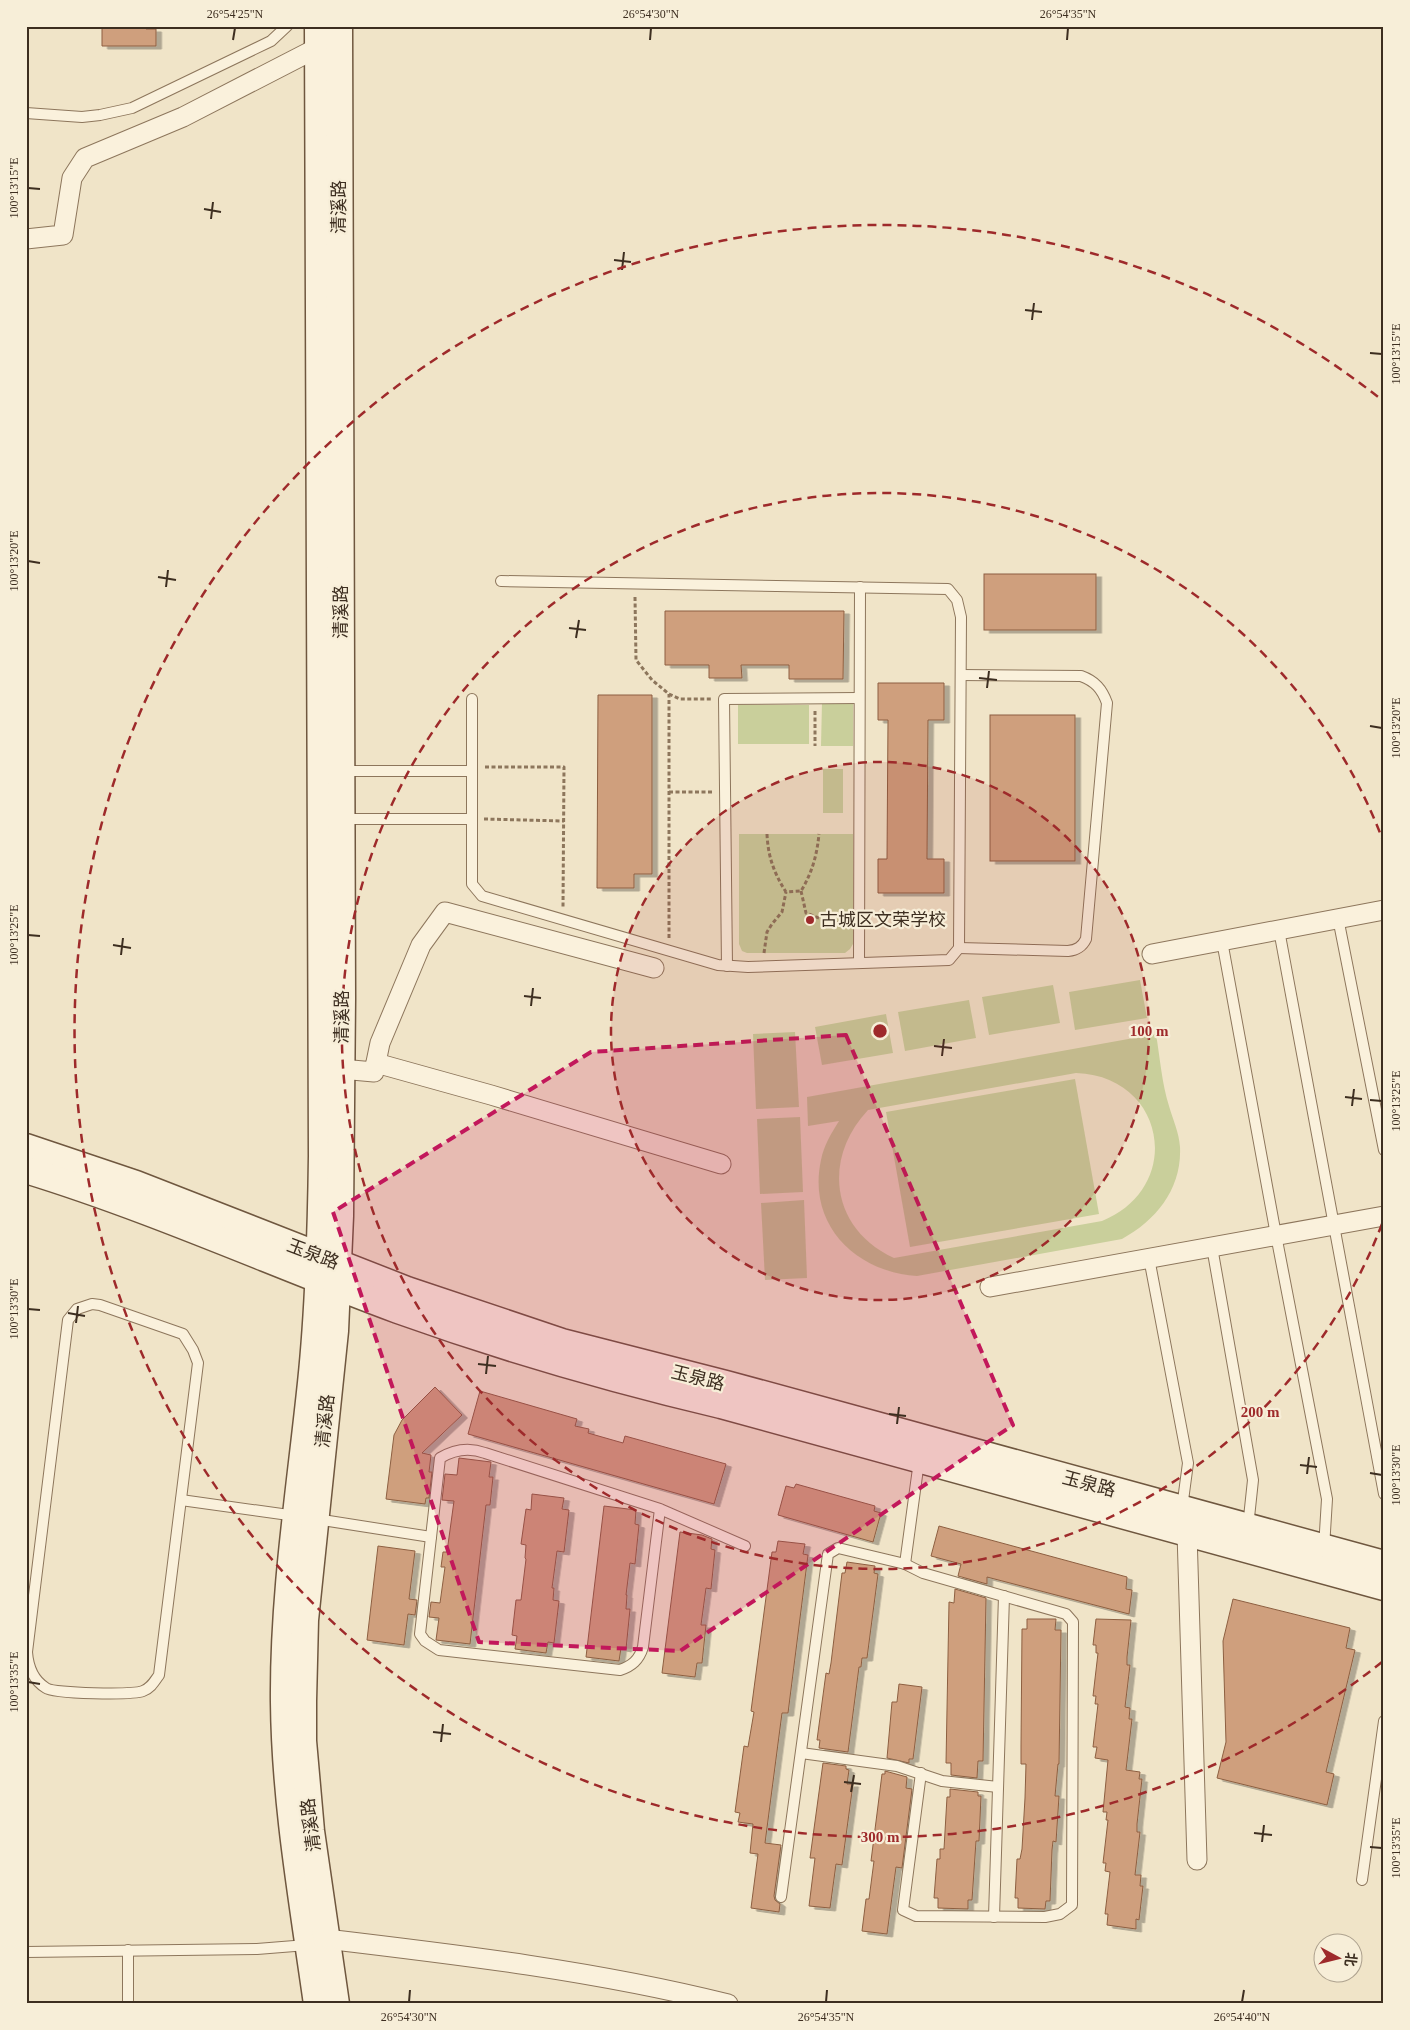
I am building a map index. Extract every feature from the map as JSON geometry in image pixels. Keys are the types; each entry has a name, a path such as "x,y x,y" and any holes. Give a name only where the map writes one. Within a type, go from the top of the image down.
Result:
{"street":[{"name":"清溪路","path":"317,2004 317,1942 303,1733 305,1517 311,1383 329,1272 341,1069 339,26"},
{"name":"清溪路","path":"319,37 322,1146 329,1272"},
{"path":"26,238 63,235 72,178 85,158 183,117 319,37"},
{"path":"1152,954 1384,910"},
{"path":"341,1069 374,1072 380,1043 421,945 445,912 654,968"},
{"path":"376,1063 491,1095 720,1164"},
{"name":"玉泉路","path":"26,1147 136,1184 477,1337 556,1362 919,1461 1185,1521 1248,1528 1384,1564"},
{"name":"玉泉路","path":"26,1170 329,1272 484,1317 562,1342 726,1384 1185,1521 1384,1586"},
{"path":"990,1287 1384,1216"},
{"path":"1185,1521 1197,1860"},
{"name":"清溪路","path":"317,1942 336,2004"},
{"path":"317,1942 474,1957 598,1976 728,2004"}],"lane":[{"path":"26,113 82,117 132,108 147,103 271,41 287,26"},
{"path":"472,699 472,884 482,896 727,966 763,967 949,960 960,948 960,608 957,600 948,588 501,581"},
{"path":"859,963 860,587"},
{"path":"960,948 1068,950 1080,947 1086,939 1107,703 1099,687 1088,678 1080,676 961,675"},
{"path":"727,966 724,698 859,698"},
{"path":"341,771 472,769"},
{"path":"341,819 472,819"},
{"path":"1338,918 1384,1150"},
{"path":"1279,930 1384,1494"},
{"path":"1222,941 1326,1499 1324,1548"},
{"path":"1212,1247 1253,1480 1248,1528"},
{"path":"1150,1258 1188,1463 1185,1521"},
{"path":"92,1304 100,1304 183,1334 193,1350 198,1363 181,1500 159,1675 152,1685 135,1693 48,1690 33,1675 27,1652 68,1320 77,1309 92,1304"},
{"path":"660,1509 643,1647 634,1663 620,1670 446,1651 432,1647 420,1634 440,1458 458,1450 477,1450 660,1509 744,1546"},
{"path":"905,1564 919,1461"},
{"path":"181,1500 431,1537"},
{"path":"781,1897 828,1554 838,1548 905,1564 923,1573 1066,1614 1073,1622 1072,1905 1060,1914 1053,1916 916,1916 903,1910 921,1773"},
{"path":"994,1917 1004,1596"},
{"path":"1362,1880 1378,1801 1384,1721"},
{"path":"801,1753 898,1766 942,1781 998,1787"},
{"path":"26,1952 257,1949 317,1942"},
{"path":"128,1950 128,2004"}],"path":[{"path":"634,583 636,660 652,680 669,694 680,699 724,698"},
{"path":"668,950 669,694"},
{"path":"815,698 815,746"},
{"path":"472,769 564,767 563,920"},
{"path":"669,792 725,792"},
{"path":"472,819 564,821"},
{"path":"763,967 764,942 767,932 782,912 786,892 775,875 770,862 767,834"},
{"path":"819,834 815,862 810,877 801,891 806,913 839,925 859,926"},
{"path":"786,892 801,891"}],"highlighted area":[{"path":"846,1035 1013,1425 680,1651 479,1642 333,1212 591,1052"}],"green space":[{"path":"822,702 853,702 853,746 821,746"},
{"path":"738,705 809,705 809,744 738,744"},
{"path":"823,769 843,769 843,813 823,813"},
{"path":"739,834 853,834 853,944 850,949 845,953 747,953 742,951 739,944"},
{"path":"1140,980 1147,1018 1075,1030 1069,992"},
{"path":"1053,985 1060,1023 989,1035 982,997"},
{"path":"969,1000 976,1038 905,1051 898,1012"},
{"path":"886,1014 893,1053 822,1065 815,1027"},
{"path":"795,1032 799,1107 756,1109 753,1034"},
{"path":"1156,1034 1165,1089 1180,1147 1180,1162 1172,1189 1165,1201 1146,1222 1122,1239 917,1276 894,1272 874,1265 856,1254 840,1240 829,1224 821,1205 819,1183 821,1160 824,1149 839,1121 808,1126 807,1097","holes":["1076,1073 1106,1079 1130,1093 1146,1112 1154,1135 1154,1160 1146,1184 1128,1205 1102,1221 894,1258 873,1245 857,1230 846,1211 840,1192 839,1171 844,1150 853,1129 868,1110"]},
{"path":"1075,1079 1099,1214 910,1247 886,1112"},
{"path":"800,1117 803,1192 760,1194 757,1119"},
{"path":"804,1200 807,1278 765,1280 761,1203"}],"building":[{"path":"102,26 146,26 146,29 156,29 156,46 102,46"},
{"path":"984,574 1096,574 1096,630 984,630"},
{"path":"665,611 844,611 843,679 789,679 789,665 741,665 742,678 709,678 709,665 665,665"},
{"path":"878,683 944,683 944,720 928,720 927,859 944,859 944,893 878,893 878,859 887,859 888,720 878,720"},
{"path":"598,695 652,695 652,874 634,874 634,888 597,888"},
{"path":"990,715 1075,715 1075,861 990,861"},
{"path":"435,1387 462,1415 422,1453 431,1455 429,1472 432,1472 429,1498 426,1498 425,1504 386,1499 394,1435 402,1420"},
{"path":"480,1391 577,1419 575,1426 589,1429 588,1433 623,1443 625,1436 726,1464 714,1504 468,1434"},
{"path":"459,1458 491,1462 489,1477 493,1477 490,1505 486,1505 470,1644 436,1640 439,1618 429,1617 431,1602 440,1603 445,1567 441,1567 443,1552 447,1552 454,1501 442,1500 445,1474 457,1475"},
{"path":"796,1484 875,1506 874,1511 881,1513 873,1542 778,1515 786,1486 794,1488"},
{"path":"532,1494 564,1498 562,1509 569,1510 564,1552 557,1551 552,1588 554,1588 553,1600 559,1601 554,1643 548,1642 546,1653 515,1649 517,1636 512,1635 516,1600 521,1600 526,1545 521,1544 526,1509 531,1510"},
{"path":"604,1506 636,1510 635,1524 639,1525 635,1564 630,1563 626,1595 626,1609 630,1609 626,1649 621,1648 619,1661 586,1657"},
{"path":"939,1526 1127,1577 1126,1589 1132,1590 1129,1614 987,1577 987,1584 958,1576 961,1564 931,1556"},
{"path":"680,1532 702,1535 712,1539 711,1549 715,1550 711,1589 706,1588 701,1625 706,1625 702,1663 697,1663 695,1677 662,1673"},
{"path":"778,1541 805,1544 803,1554 808,1555 788,1713 782,1713 765,1843 781,1845 774,1896 775,1900 780,1904 779,1912 751,1908 758,1854 750,1853 753,1824 738,1822 740,1813 735,1812 744,1746 748,1747 754,1712 751,1711 772,1552 776,1552"},
{"path":"378,1546 415,1551 409,1599 417,1600 415,1615 408,1614 404,1645 367,1640"},
{"path":"847,1562 875,1566 874,1573 878,1574 867,1658 862,1658 861,1667 859,1667 848,1752 819,1748 820,1740 817,1740 826,1673 829,1674 831,1663 842,1573 845,1573"},
{"path":"955,1589 986,1598 983,1761 978,1761 977,1778 951,1775 951,1763 946,1763 949,1602 954,1603"},
{"path":"1233,1599 1350,1628 1346,1648 1355,1650 1326,1772 1334,1774 1327,1805 1217,1778 1226,1742 1223,1641"},
{"path":"1027,1619 1056,1619 1055,1630 1061,1630 1059,1764 1055,1796 1059,1796 1056,1842 1053,1841 1052,1850 1050,1901 1046,1901 1045,1909 1018,1908 1018,1898 1015,1898 1017,1859 1020,1859 1022,1849 1025,1798 1026,1764 1021,1764 1022,1629 1027,1629"},
{"path":"1096,1619 1131,1620 1127,1657 1127,1665 1130,1665 1125,1707 1130,1708 1129,1719 1132,1719 1126,1770 1140,1772 1139,1779 1142,1779 1137,1824 1137,1832 1140,1832 1135,1875 1141,1875 1140,1886 1143,1886 1139,1920 1136,1919 1136,1929 1107,1925 1108,1914 1105,1914 1110,1872 1105,1871 1106,1863 1103,1863 1108,1820 1106,1820 1107,1812 1103,1812 1108,1760 1095,1758 1097,1747 1093,1747 1098,1704 1095,1704 1096,1696 1093,1696 1098,1653 1096,1653 1096,1645 1093,1645"},
{"path":"899,1684 922,1687 913,1759 909,1759 909,1763 887,1758 892,1702 897,1702"},
{"path":"823,1763 846,1766 846,1769 849,1770 847,1784 853,1784 842,1865 836,1864 830,1908 809,1906 815,1858 810,1858"},
{"path":"885,1771 907,1777 906,1788 912,1789 902,1868 896,1867 887,1934 862,1931 874,1861 871,1861 882,1774 885,1774"},
{"path":"950,1789 978,1792 978,1796 981,1796 979,1841 976,1841 972,1900 968,1900 968,1909 938,1908 938,1898 934,1898 937,1859 940,1859 940,1849 944,1849 947,1797 950,1797"}],"place":[{"name":"古城区文荣学校","path":"810,920"}]}
